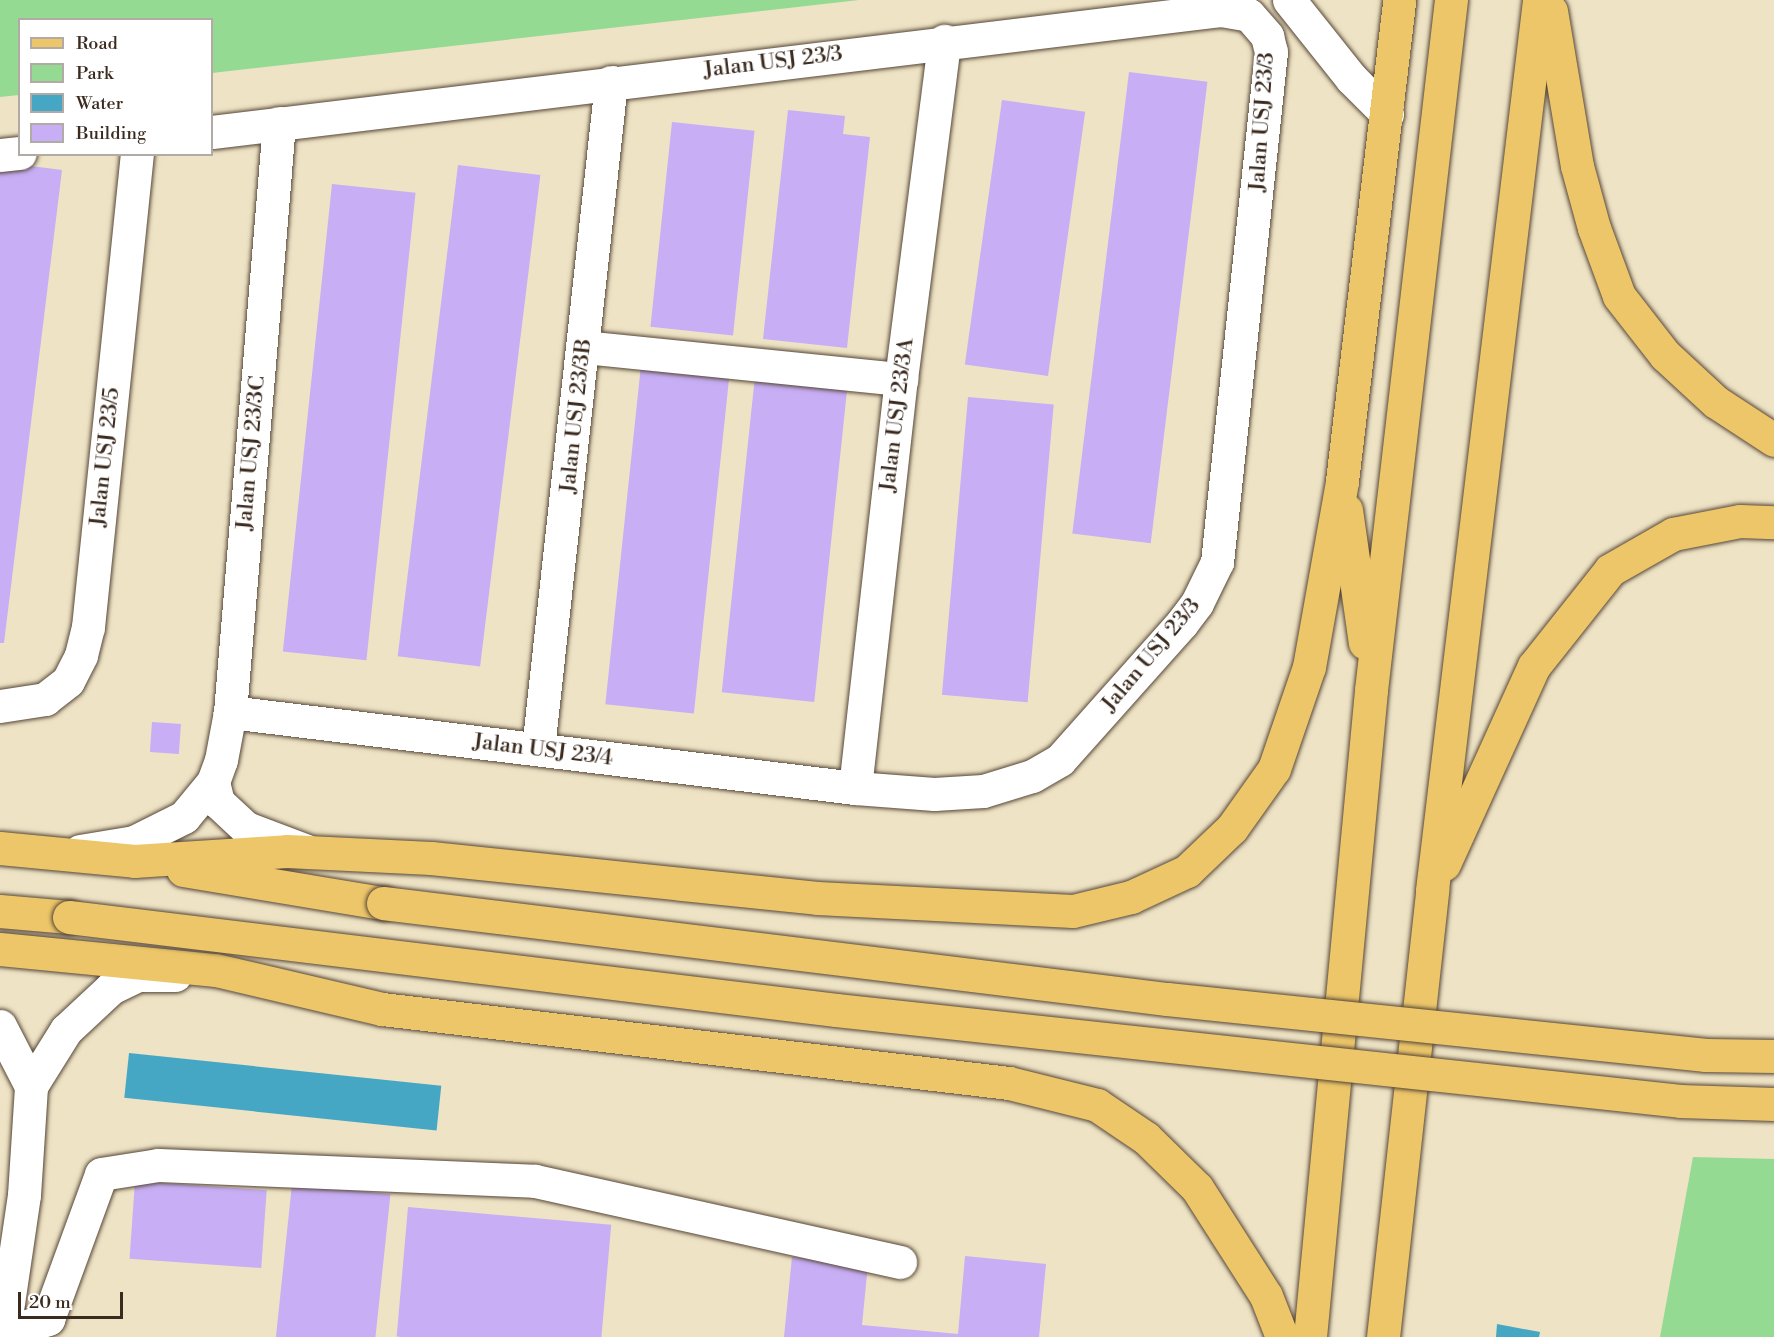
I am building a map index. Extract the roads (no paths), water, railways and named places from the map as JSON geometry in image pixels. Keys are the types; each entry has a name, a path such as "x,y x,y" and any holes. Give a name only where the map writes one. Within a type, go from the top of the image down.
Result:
{"main road":[{"path":"134,861 287,851 431,858 817,898 1073,911 1131,897 1187,871 1232,828 1274,769 1309,667 1342,481 1399,0"},
{"path":"1310,1337 1371,690 1451,0"},
{"path":"1383,1337 1432,890 1539,0"},
{"path":"1550,0 1577,166 1594,228 1620,296 1682,371 1716,402 1774,440"},
{"path":"1342,481 1371,690"},
{"path":"1432,890 1534,666 1610,570 1673,534 1740,521 1774,522"},
{"path":"0,848 134,861 383,903 1178,1000 1706,1055 1774,1056"},
{"path":"0,911 69,917 836,1010 1680,1101 1774,1104"},
{"path":"0,949 216,970 382,1009 756,1050 1009,1083 1097,1105 1146,1138 1197,1188 1228,1231 1266,1296 1282,1337"}],"street":[{"path":"1289,0 1350,78 1387,114"},
{"name":"Jalan USJ 23/3","path":"213,132 944,41 1221,10 1249,15 1267,36 1270,70 1222,532 1217,562 1197,603 1060,760 1032,776 983,791 934,794 855,789"},
{"name":"Jalan USJ 23/3A","path":"855,789 901,379 944,41"},
{"name":"Jalan USJ 23/3B","path":"538,749 584,347 611,82"},
{"name":"Jalan USJ 23/3C","path":"67,854 151,836 184,817 213,782 221,760 230,712 279,123"},
{"path":"0,155 18,153"},
{"name":"Jalan USJ 23/5","path":"0,706 45,699 68,681 81,655 88,627 137,156"},
{"path":"584,347 901,379"},
{"name":"Jalan USJ 23/4","path":"230,712 855,789"},
{"path":"213,782 218,802 246,828 313,853"},
{"path":"216,970 138,975 111,988 66,1030 31,1086 18,1238 2,1336 48,1319 101,1174 158,1165 535,1181 900,1262"},
{"path":"0,1026 31,1086"}],"water":[{"path":"129,1053 441,1086 437,1131 124,1098"},
{"path":"1497,1324 1540,1332 1539,1337 1496,1337"}]}
